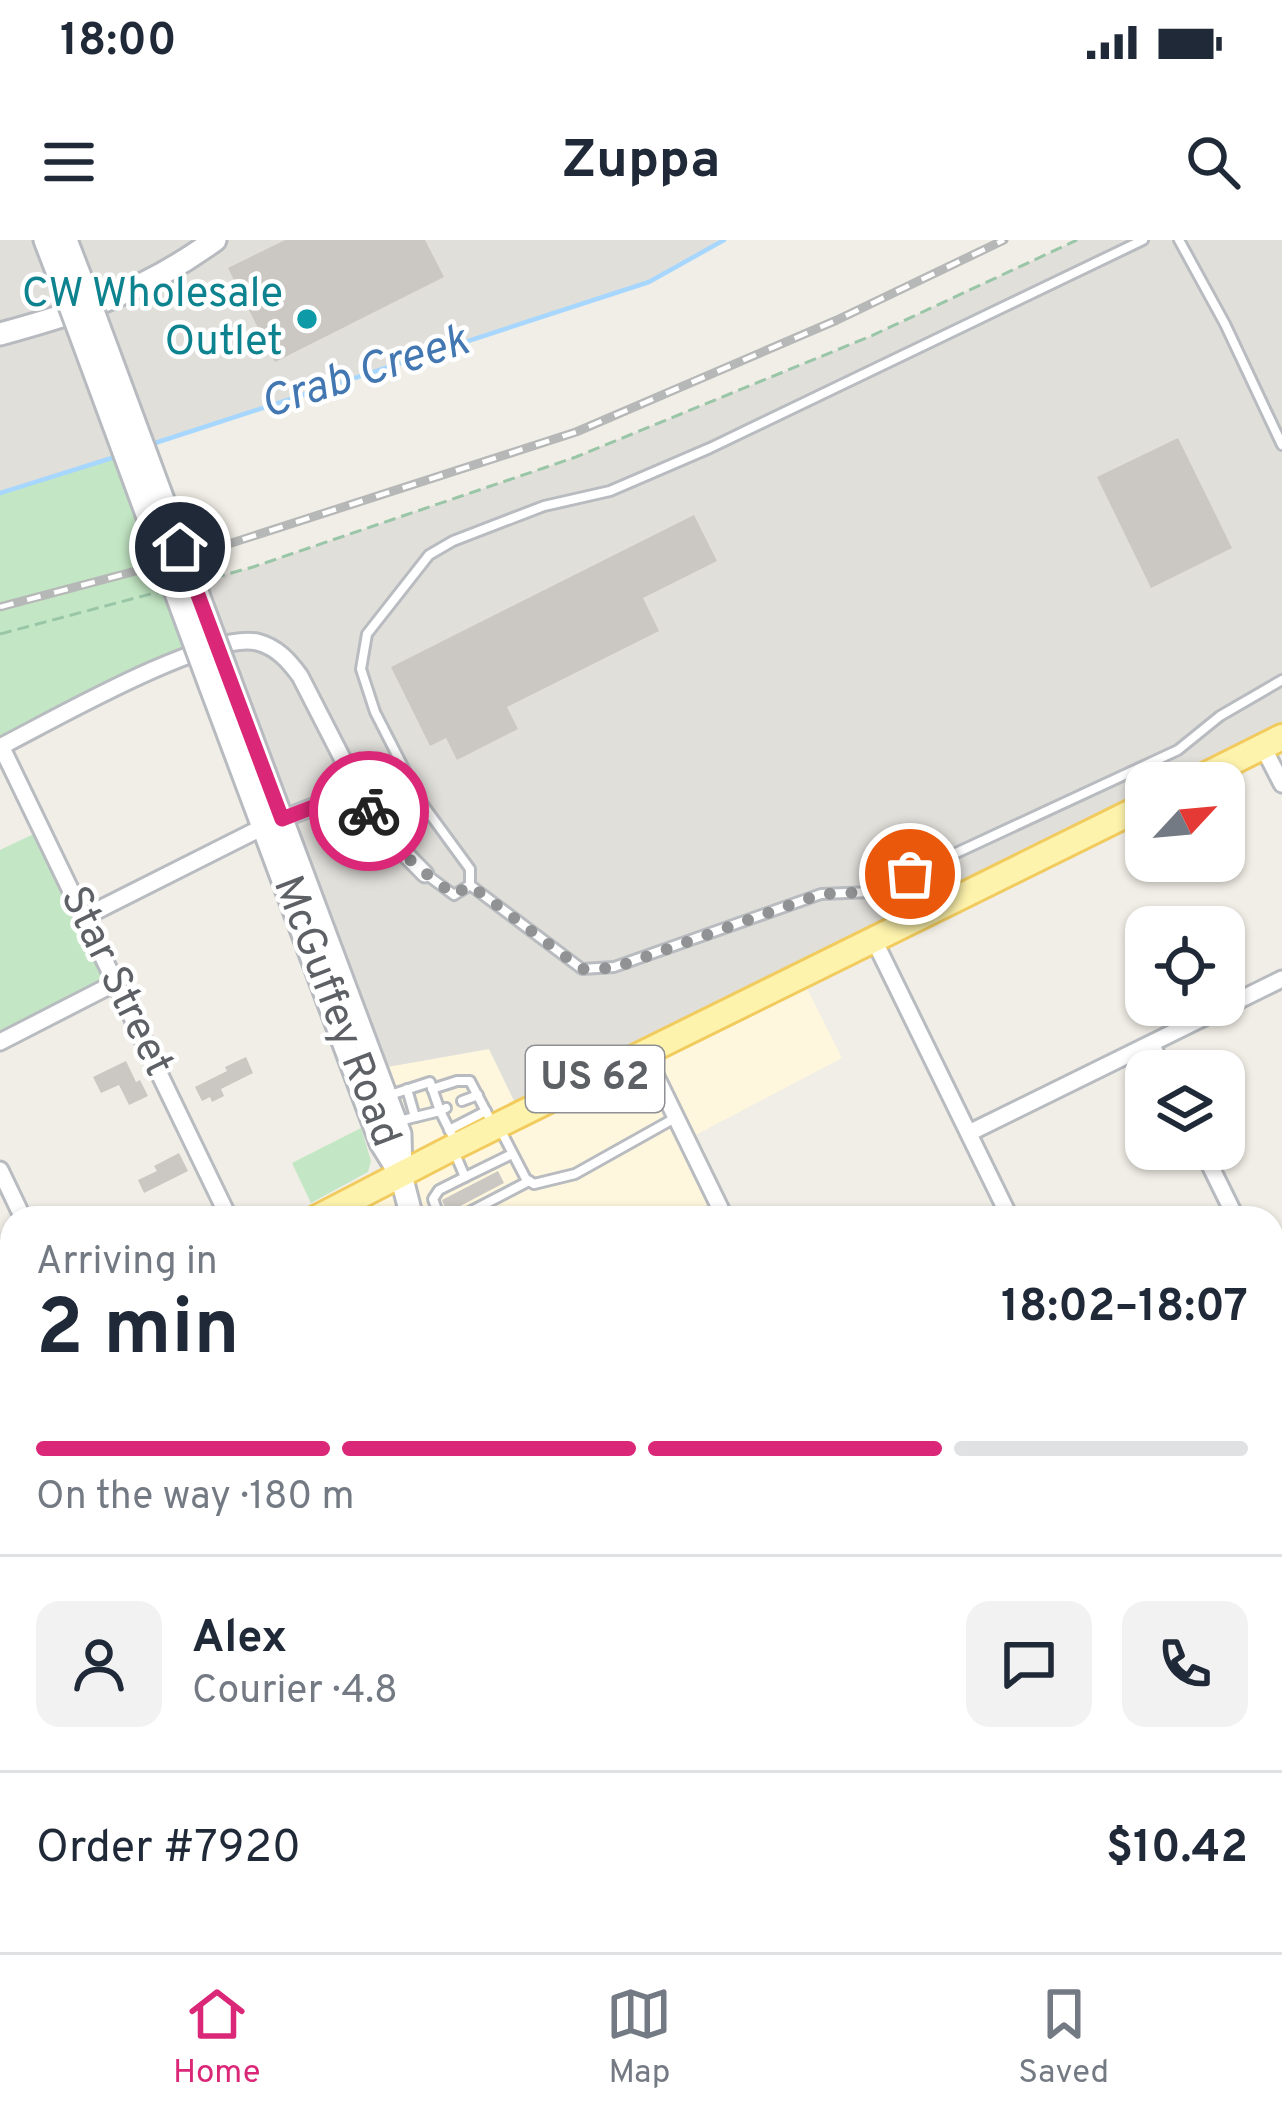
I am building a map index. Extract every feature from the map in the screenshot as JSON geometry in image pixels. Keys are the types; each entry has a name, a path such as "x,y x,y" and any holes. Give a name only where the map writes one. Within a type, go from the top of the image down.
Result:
{"main road":[{"name":"McGuffey Road","path":"45,240 73,285"},
{"name":"McGuffey Road","path":"66,240 73,285 273,823 381,1143 401,1175"},
{"path":"1,333 119,297 175,268 215,240"},
{"path":"1232,762 1272,742"},
{"name":"US 62","path":"340,1206 453,1141 646,1054 1125,815"},
{"name":"McGuffey Road","path":"273,823 397,1093 405,1119 400,1134 401,1175 408,1206"}],"street":[{"path":"1,746 172,661 236,640 256,642 273,648 300,676 376,824 425,874"},
{"path":"1272,742 1282,784"},
{"name":"Star Street","path":"1,746 223,1206"},
{"path":"84,917 273,823 357,790"},
{"path":"874,940 1004,1206"},
{"path":"969,1133 1282,979"},
{"path":"0,1042 116,983"},
{"path":"1151,1044 1154,1050"},
{"path":"646,1054 719,1206"},
{"path":"0,1170 17,1206"},
{"path":"1212,1170 1229,1206"}],"lane":[{"path":"470,885 470,869 421,802 374,712 361,668 367,634 430,555 544,506 610,491 710,448 1144,240"},
{"path":"1180,240 1226,324 1282,446"},
{"path":"470,885 582,969 614,968 821,894 872,892 1178,750 1220,716 1282,680"},
{"path":"425,874 454,895 470,885"},
{"path":"432,1089 470,1081 534,1184 575,1174 676,1117"},
{"path":"397,1093 430,1082 466,1177"},
{"path":"462,1101 478,1095"},
{"path":"405,1119 443,1110"},
{"path":"435,1206 433,1199 439,1190 512,1154"},
{"path":"481,1206 529,1181"}],"path":[{"path":"215,578 576,457 871,336 1077,240"},
{"path":"0,634 174,588"}],"shaded area":[{"path":"0,240 724,240 649,282 0,493"},
{"path":"1077,240 1282,240 1282,737 1232,762 1125,762 1125,815 521,1115 489,1049 376,1069 195,583 576,457 871,336"},
{"path":"801,977 842,1058 688,1139 717,1200 705,1206 340,1206 401,1175 376,1069 489,1049 520,1114"}],"green space":[{"path":"142,448 218,646 0,747 0,494"},
{"path":"42,830 115,983 0,1042 0,850"},
{"path":"361,1128 371,1161 368,1172 311,1203 292,1163"}],"building":[{"name":"CW Wholesale Outlet","path":"285,240 425,240 444,277 275,362 228,268"},
{"path":"1178,438 1232,548 1151,588 1097,477"},
{"path":"694,515 717,561 643,598 659,631 507,707 518,729 457,760 446,738 430,746 391,667"},
{"path":"246,1057 253,1073 221,1089 224,1096 202,1101 195,1087"},
{"path":"126,1061 148,1096 129,1105 119,1085 101,1093 93,1077"},
{"path":"179,1153 188,1171 144,1193 138,1180"},
{"path":"498,1171 504,1183 460,1206 444,1206 442,1200"}],"waterway":[{"name":"Crab Creek","path":"149,445 649,282 724,240"},
{"name":"Crab Creek","path":"0,493 115,457"}],"railway":[{"path":"0,607 185,558 576,432 837,320 1004,240"}],"way so far":[{"path":"369,811 425,874 454,895 470,885 582,969 614,968 821,894 872,892 910,874"}],"place":[{"name":"CW Wholesale Outlet","path":"307,319"}],"route":[{"path":"180,547 282,819 357,790 369,811"}]}
